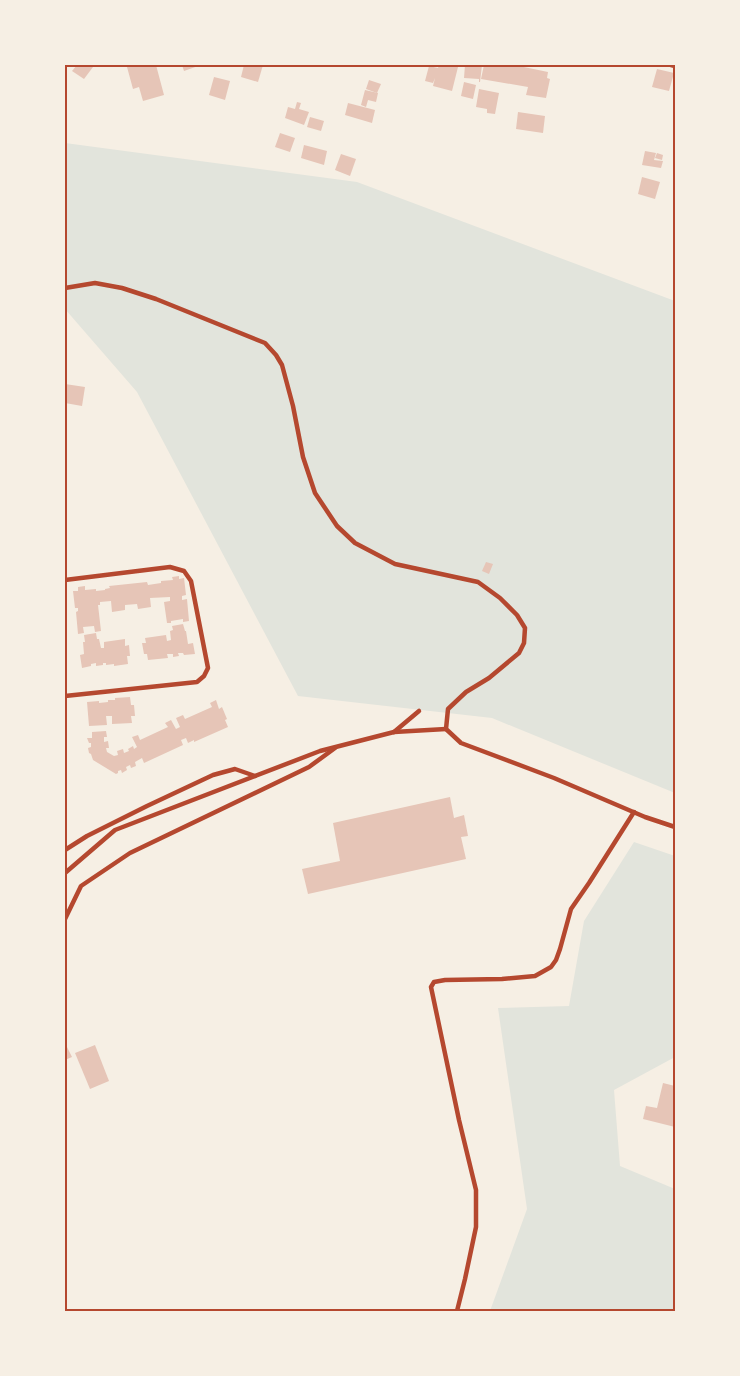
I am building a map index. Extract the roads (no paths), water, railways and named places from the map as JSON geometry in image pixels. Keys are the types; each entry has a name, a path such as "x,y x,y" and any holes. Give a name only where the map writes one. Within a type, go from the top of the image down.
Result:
{"street":[{"path":"671,65 675,66"},
{"path":"65,288 95,283 122,288 265,343 282,364 303,457 315,493 337,526 355,543 395,564 478,582 500,598 517,615 525,628 524,643 519,653 489,678 466,692 448,709 446,729"},
{"path":"65,580 170,567 184,571 191,581 208,668 204,676 197,682 65,696"},
{"path":"394,732 419,711"},
{"path":"65,872 115,830 320,751 394,732 446,729 461,743 675,827"},
{"path":"65,919 81,886 130,854 309,767 339,746"},
{"path":"65,850 146,806 213,775 235,769 255,776"},
{"path":"457,1311 476,1226 476,1190 431,988 434,982 445,980 502,979 535,976 550,967 556,960 560,949 571,909 634,812"}]}
